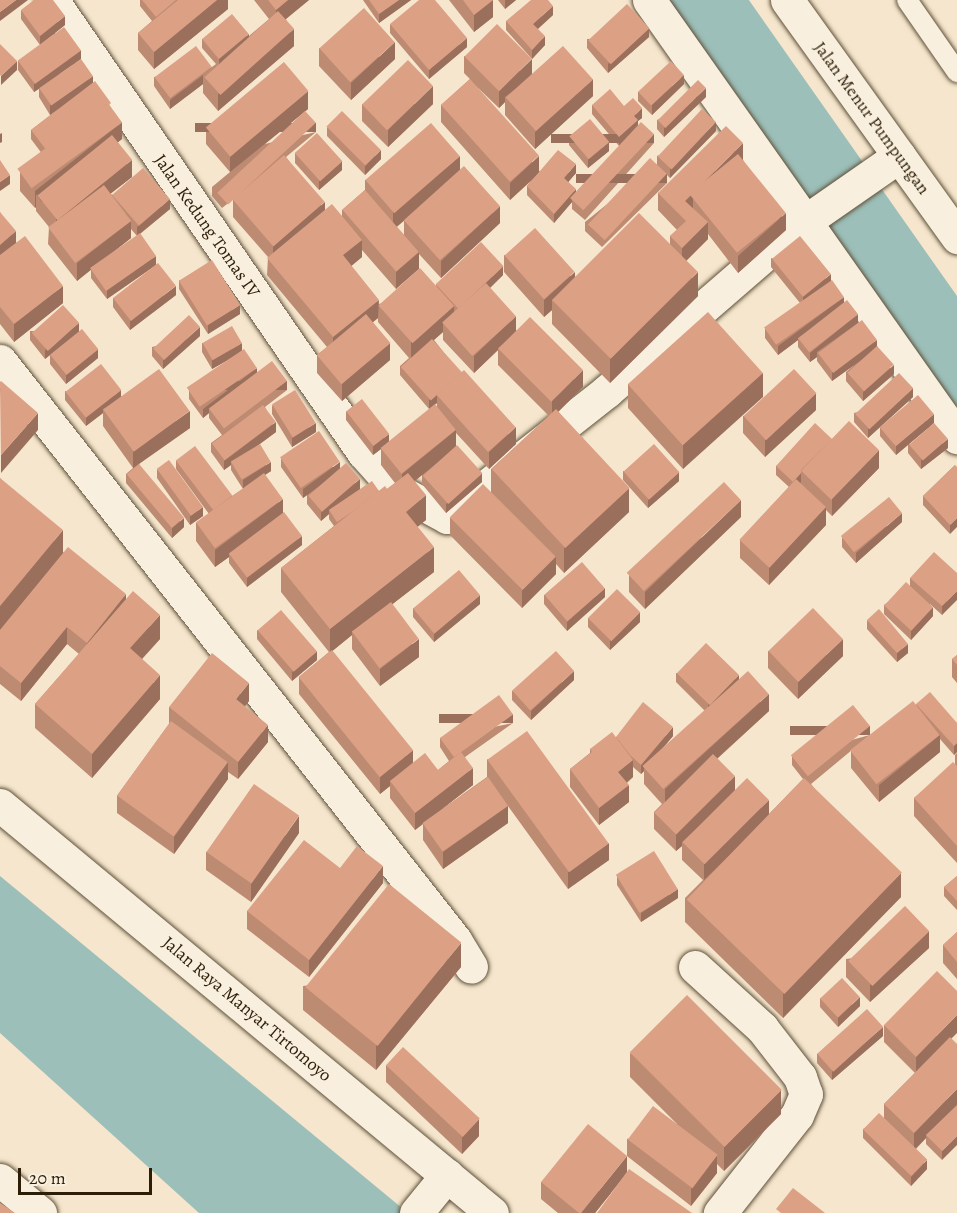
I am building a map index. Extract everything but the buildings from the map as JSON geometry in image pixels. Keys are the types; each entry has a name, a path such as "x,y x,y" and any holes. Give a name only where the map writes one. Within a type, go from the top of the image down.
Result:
{"street":[{"name":"Jalan Kedung Tomas IV","path":"52,0 363,452 397,490 447,517 607,391 811,216"},
{"path":"649,0 811,216 957,437"},
{"name":"Jalan Menur Pumpungan","path":"787,0 957,237"},
{"path":"811,216 900,156"},
{"path":"0,361 455,940 471,967"},
{"name":"Jalan Raya Manyar Tirtomoyo","path":"0,805 492,1213"},
{"path":"694,967 762,1028 800,1077 806,1094 797,1115 720,1213"},
{"path":"417,1212 447,1175"},
{"path":"0,1180 40,1213"}],"lane":[{"path":"907,0 957,72"}],"water":[{"path":"0,876 408,1213 199,1213 0,1033"}],"waterway":[{"path":"700,0 957,366"}]}
